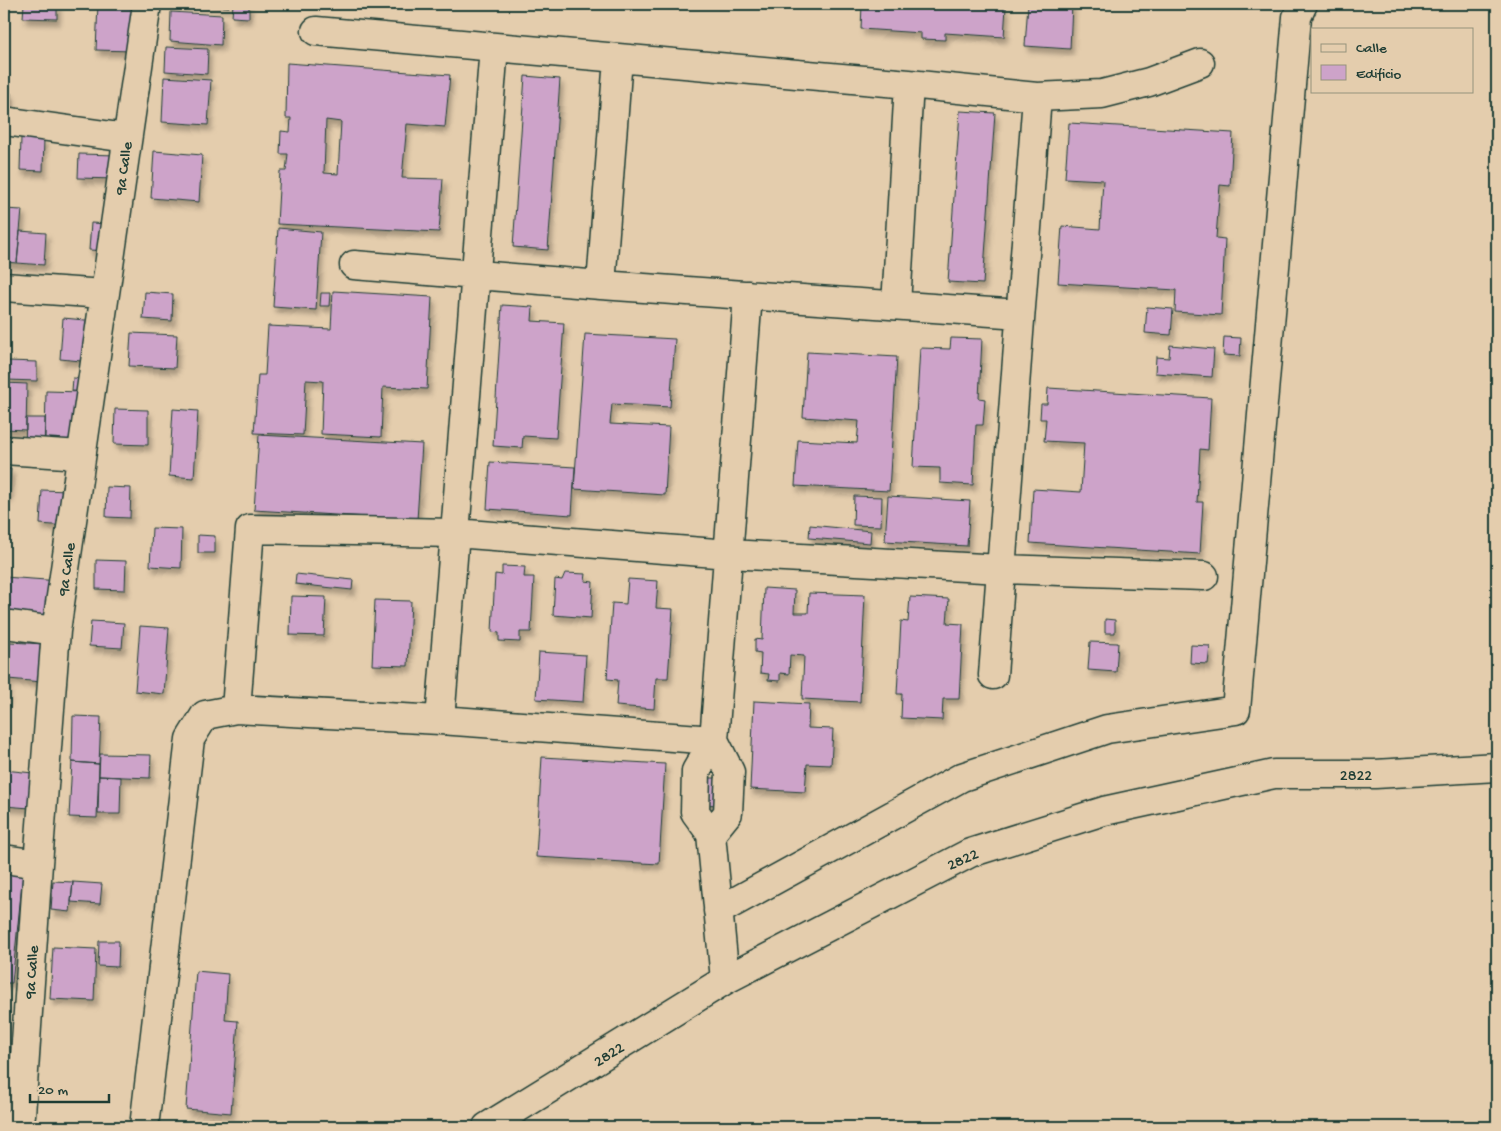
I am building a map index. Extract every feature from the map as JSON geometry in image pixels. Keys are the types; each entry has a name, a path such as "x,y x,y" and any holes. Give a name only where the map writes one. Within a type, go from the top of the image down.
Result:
{"street":[{"name":"9a Calle","path":"4,1126 13,1126 21,1115 56,630 147,4"},
{"path":"718,911 962,777 1107,729 1236,710 1297,17 1303,4"},
{"path":"316,31 1037,97 1102,94 1149,82 1200,63"},
{"path":"440,720 494,47"},
{"path":"601,285 618,58"},
{"path":"896,306 909,84"},
{"path":"993,676 1037,97"},
{"path":"4,121 127,138"},
{"path":"354,265 601,285 1020,314"},
{"path":"4,287 104,294"},
{"path":"725,980 711,834 695,812 696,771 714,740 748,295"},
{"path":"4,450 81,455"},
{"path":"236,709 250,529 455,533 728,554 1001,569 1204,576"},
{"path":"4,624 56,630"},
{"path":"144,1127 190,739 205,715 236,709 440,720 714,740"},
{"name":"2822","path":"487,1127 725,980 970,853 1104,810 1274,774 1375,774 1497,767"},
{"path":"4,859 38,864"}],"building":[{"path":"24,4 57,4 57,19 23,18"},
{"path":"98,4 133,4 132,51 96,50"},
{"path":"184,4 229,4 229,7"},
{"path":"233,4 249,4 249,18 232,17"},
{"path":"862,4 993,4 993,6 1006,7 1004,37 945,33 945,40 921,39 921,33 861,29"},
{"path":"1028,4 1072,4 1070,49 1025,46"},
{"path":"171,12 222,15 221,45 170,41"},
{"path":"166,47 208,49 207,74 165,71"},
{"path":"287,63 450,75 445,127 407,124 402,178 443,179 439,232 277,224 280,171 286,171 288,154 280,154 281,131 290,132 291,118 286,118","holes":["326,120 341,122 338,174 324,173"]},
{"path":"525,76 560,79 548,250 513,247"},
{"path":"164,77 211,80 208,125 162,122"},
{"path":"4,92 11,93 10,112 4,111"},
{"path":"960,111 995,113 983,284 948,282"},
{"path":"1069,123 1233,133 1230,186 1220,185 1216,238 1225,239 1221,315 1175,312 1176,290 1058,283 1062,226 1100,229 1103,180 1065,178"},
{"path":"21,138 44,139 43,171 20,170"},
{"path":"154,151 202,155 199,202 151,198"},
{"path":"79,154 117,155 116,179 78,178"},
{"path":"4,209 22,210 17,263 4,262"},
{"path":"91,223 109,224 107,251 89,250"},
{"path":"278,228 321,232 316,310 273,307"},
{"path":"20,231 46,233 44,265 17,263"},
{"path":"333,291 432,297 427,389 383,387 381,437 321,434 323,381 306,380 303,435 254,433 258,375 265,375 268,326 331,329"},
{"path":"145,292 173,294 172,321 143,319"},
{"path":"321,293 330,293 329,306 320,306"},
{"path":"502,305 533,307 532,321 564,323 556,438 523,436 522,448 493,446"},
{"path":"1147,307 1173,309 1171,335 1145,333"},
{"path":"63,318 96,321 92,362 60,359"},
{"path":"131,333 177,335 175,368 129,366"},
{"path":"585,334 675,339 670,407 612,404 610,424 669,427 665,495 574,489"},
{"path":"1224,337 1241,338 1240,356 1223,355"},
{"path":"951,338 982,339 979,398 985,399 983,425 976,425 973,485 940,483 940,468 913,467 920,348 950,349"},
{"path":"1170,345 1214,349 1212,377 1155,373 1156,357 1169,358"},
{"path":"807,352 897,357 889,491 795,486 798,440 857,443 859,421 803,417"},
{"path":"8,361 37,362 37,381 7,380"},
{"path":"73,378 90,379 88,392 72,391"},
{"path":"4,383 27,384 26,430 4,429"},
{"path":"1048,388 1211,398 1208,450 1200,449 1197,502 1203,502 1200,554 1030,543 1033,489 1081,492 1084,443 1044,441 1046,419 1040,419 1041,404 1047,404"},
{"path":"46,391 83,392 81,441 45,439"},
{"path":"115,409 148,410 148,445 114,444"},
{"path":"173,409 198,411 194,478 169,476"},
{"path":"26,418 45,418 44,448 25,447"},
{"path":"259,435 422,444 417,520 254,510"},
{"path":"490,462 575,467 572,515 487,509"},
{"path":"4,469 11,469 9,497 4,497"},
{"path":"107,487 131,488 130,518 106,517"},
{"path":"42,490 68,491 66,526 40,524"},
{"path":"854,496 882,497 881,526 853,525"},
{"path":"888,496 970,501 967,546 885,541"},
{"path":"810,525 871,531 870,543 809,538"},
{"path":"152,528 182,529 181,568 150,566"},
{"path":"198,535 215,536 215,553 198,553"},
{"path":"96,560 126,561 125,590 96,589"},
{"path":"502,566 525,567 524,577 534,577 531,632 520,632 520,642 499,641 499,633 492,632 495,574 502,575"},
{"path":"565,573 586,574 585,581 593,582 591,618 553,615 555,579 562,580"},
{"path":"296,574 353,580 352,590 295,584"},
{"path":"4,577 60,581 58,618 4,615"},
{"path":"628,579 658,581 656,608 673,609 668,678 656,678 654,709 616,706 618,680 607,679 612,603 626,604"},
{"path":"764,588 795,590 794,613 808,613 809,593 865,595 860,702 802,699 804,656 790,655 789,674 780,673 780,681 768,680 769,674 760,673 761,653 755,652 755,639 762,640"},
{"path":"291,596 326,597 324,636 290,635"},
{"path":"910,597 949,599 947,623 963,624 959,699 943,699 942,720 901,718 902,694 897,694 901,621 908,622"},
{"path":"375,600 411,601 408,666 372,665"},
{"path":"1105,619 1115,620 1115,633 1105,633"},
{"path":"91,621 124,623 122,648 89,646"},
{"path":"140,626 169,628 164,694 135,691"},
{"path":"10,642 45,644 42,682 8,679"},
{"path":"1090,642 1118,643 1116,672 1088,670"},
{"path":"1191,645 1210,646 1208,664 1190,663"},
{"path":"4,647 10,647 6,701 4,701"},
{"path":"539,652 586,655 583,702 536,699"},
{"path":"754,701 809,704 808,728 833,729 831,765 807,764 805,792 750,789"},
{"path":"73,716 101,717 99,764 72,762"},
{"path":"100,754 151,755 150,778 99,776"},
{"path":"542,757 665,764 659,864 536,857"},
{"path":"72,762 99,764 97,818 69,817"},
{"path":"4,770 33,773 30,808 4,806"},
{"path":"99,776 121,777 120,814 98,814"},
{"path":"702,778 718,778 717,805 701,804"},
{"path":"4,873 23,874 12,983 4,983"},
{"path":"53,881 73,882 70,912 51,910"},
{"path":"73,882 102,884 100,904 71,902"},
{"path":"99,941 119,941 118,967 98,966"},
{"path":"53,947 96,949 94,1001 50,999"},
{"path":"196,971 228,974 225,1020 238,1021 231,1113 186,1109"},
{"path":"31,1125 58,1126 58,1127 31,1127"}]}
